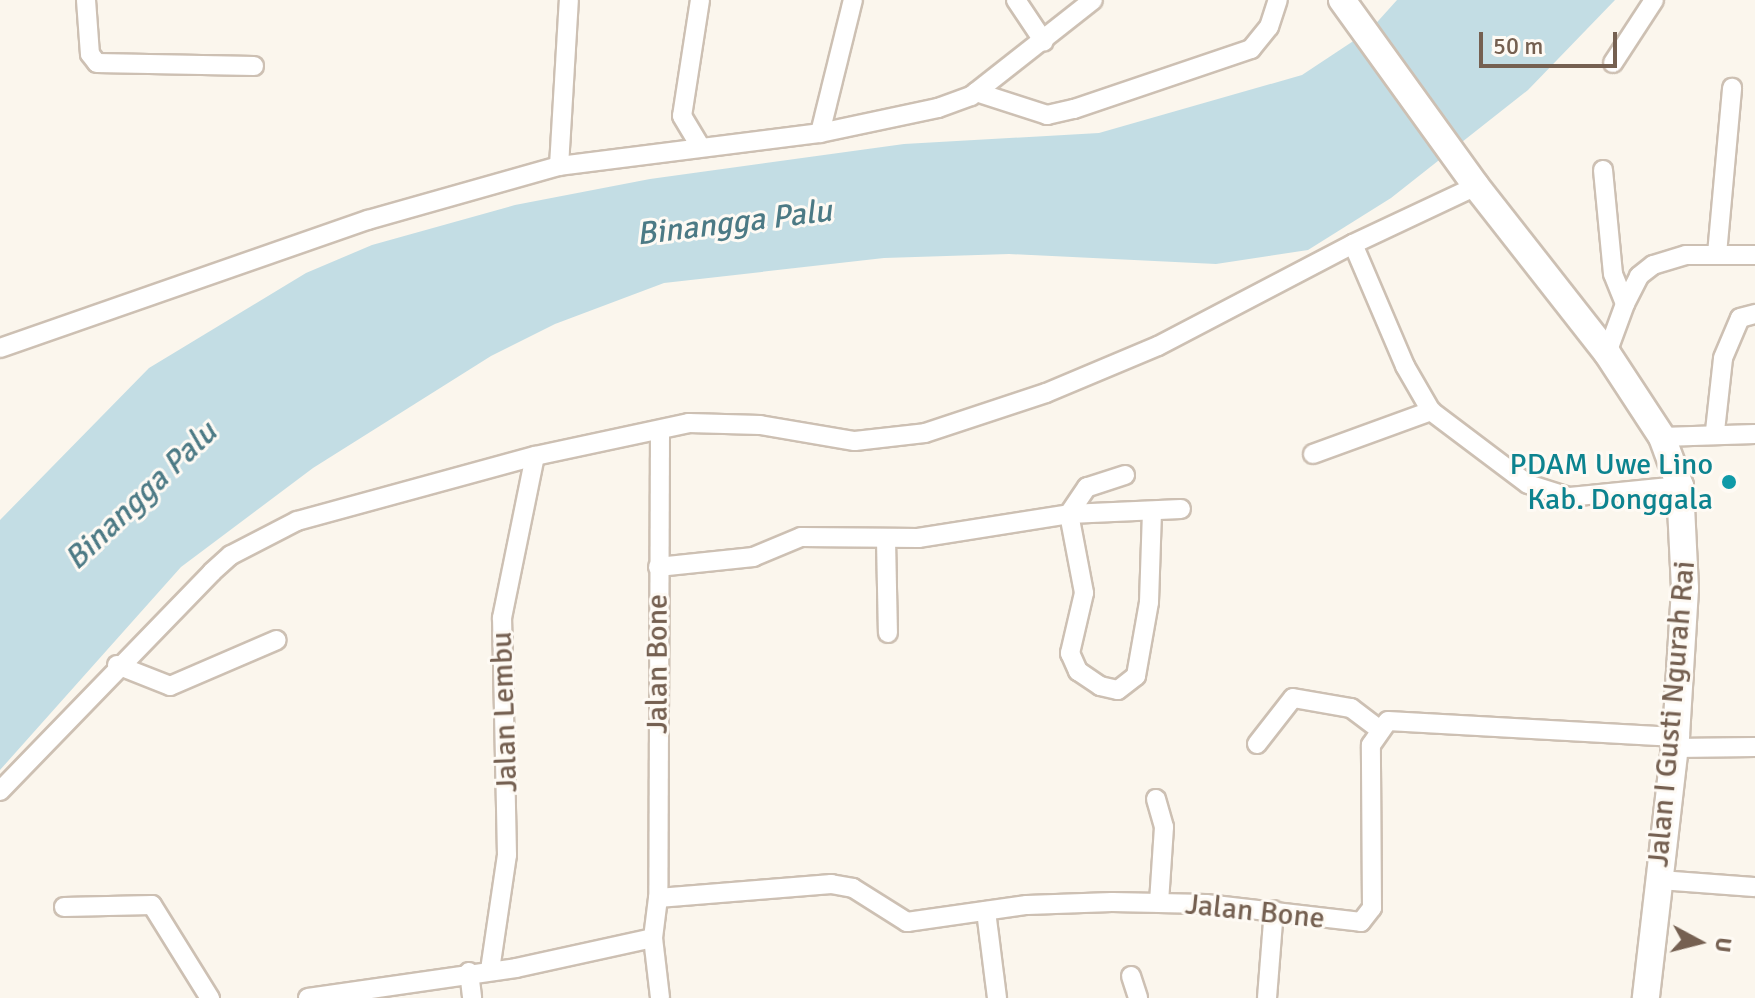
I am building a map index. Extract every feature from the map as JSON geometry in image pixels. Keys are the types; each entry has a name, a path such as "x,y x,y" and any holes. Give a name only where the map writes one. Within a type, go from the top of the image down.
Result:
{"main road":[{"name":"Jalan I Gusti Ngurah Rai","path":"1342,0 1476,186 1607,353 1662,437 1680,486 1686,558 1676,742 1646,998"}],"street":[{"path":"86,0 90,54 97,63 254,66"},
{"path":"559,166 569,0"},
{"path":"700,0 682,116 700,146"},
{"path":"820,133 853,0"},
{"path":"1016,0 1044,42"},
{"path":"0,348 368,220 559,166 820,133 903,119 976,92 1044,42 1093,0"},
{"path":"976,92 1047,115 1074,109 1251,49 1269,27 1278,0"},
{"path":"1613,63 1654,0"},
{"path":"1717,254 1732,88"},
{"path":"1603,170 1613,274 1625,304"},
{"path":"0,791 117,665 231,555 273,532 374,498 535,456 689,423 760,425 855,441 925,433 1046,393 1158,346 1353,244 1476,186"},
{"path":"1353,244 1405,366 1431,411 1549,494 1569,497 1680,486"},
{"path":"1607,353 1639,276 1653,265 1686,255 1755,255"},
{"path":"1715,431 1723,358 1740,318 1755,314"},
{"path":"1313,454 1431,411"},
{"name":"Jalan Bone","path":"660,431 658,898 653,938 660,998"},
{"path":"1662,437 1715,431 1755,434"},
{"name":"Jalan Lembu","path":"490,970 507,855 502,618 535,456"},
{"path":"1125,475 1087,487 1069,514 1084,593 1070,653 1078,671 1100,686 1118,690 1136,676 1149,602 1152,511"},
{"path":"658,567 753,557 801,537 886,540 1069,514 1181,509"},
{"path":"886,540 888,633"},
{"path":"117,665 170,686 277,640"},
{"path":"1257,744 1293,698 1351,708 1379,729 1396,718 1755,747"},
{"name":"Jalan Bone","path":"658,898 831,884 853,888 907,922 1027,905 1159,903 1274,910 1355,923 1366,921 1372,908 1371,745 1379,729"},
{"path":"1156,799 1164,827 1159,903"},
{"path":"1659,880 1755,887"},
{"path":"64,907 152,905 210,998"},
{"path":"1267,998 1274,910"},
{"path":"986,911 997,998"},
{"path":"308,998 369,993 653,938"},
{"path":"469,972 472,998"},
{"path":"1131,976 1138,998"}],"water":[{"name":"Binangga Palu","path":"1397,0 1615,0 1528,90 1391,198 1308,250 1216,264 1009,254 884,258 664,283 555,324 491,356 313,468 181,567 0,770 0,520 149,368 306,273 372,245 515,205 650,179 904,144 1099,133 1302,75 1370,30"}],"place":[{"name":"PDAM Uwe Lino Kab. Donggala","path":"1729,482"}]}
